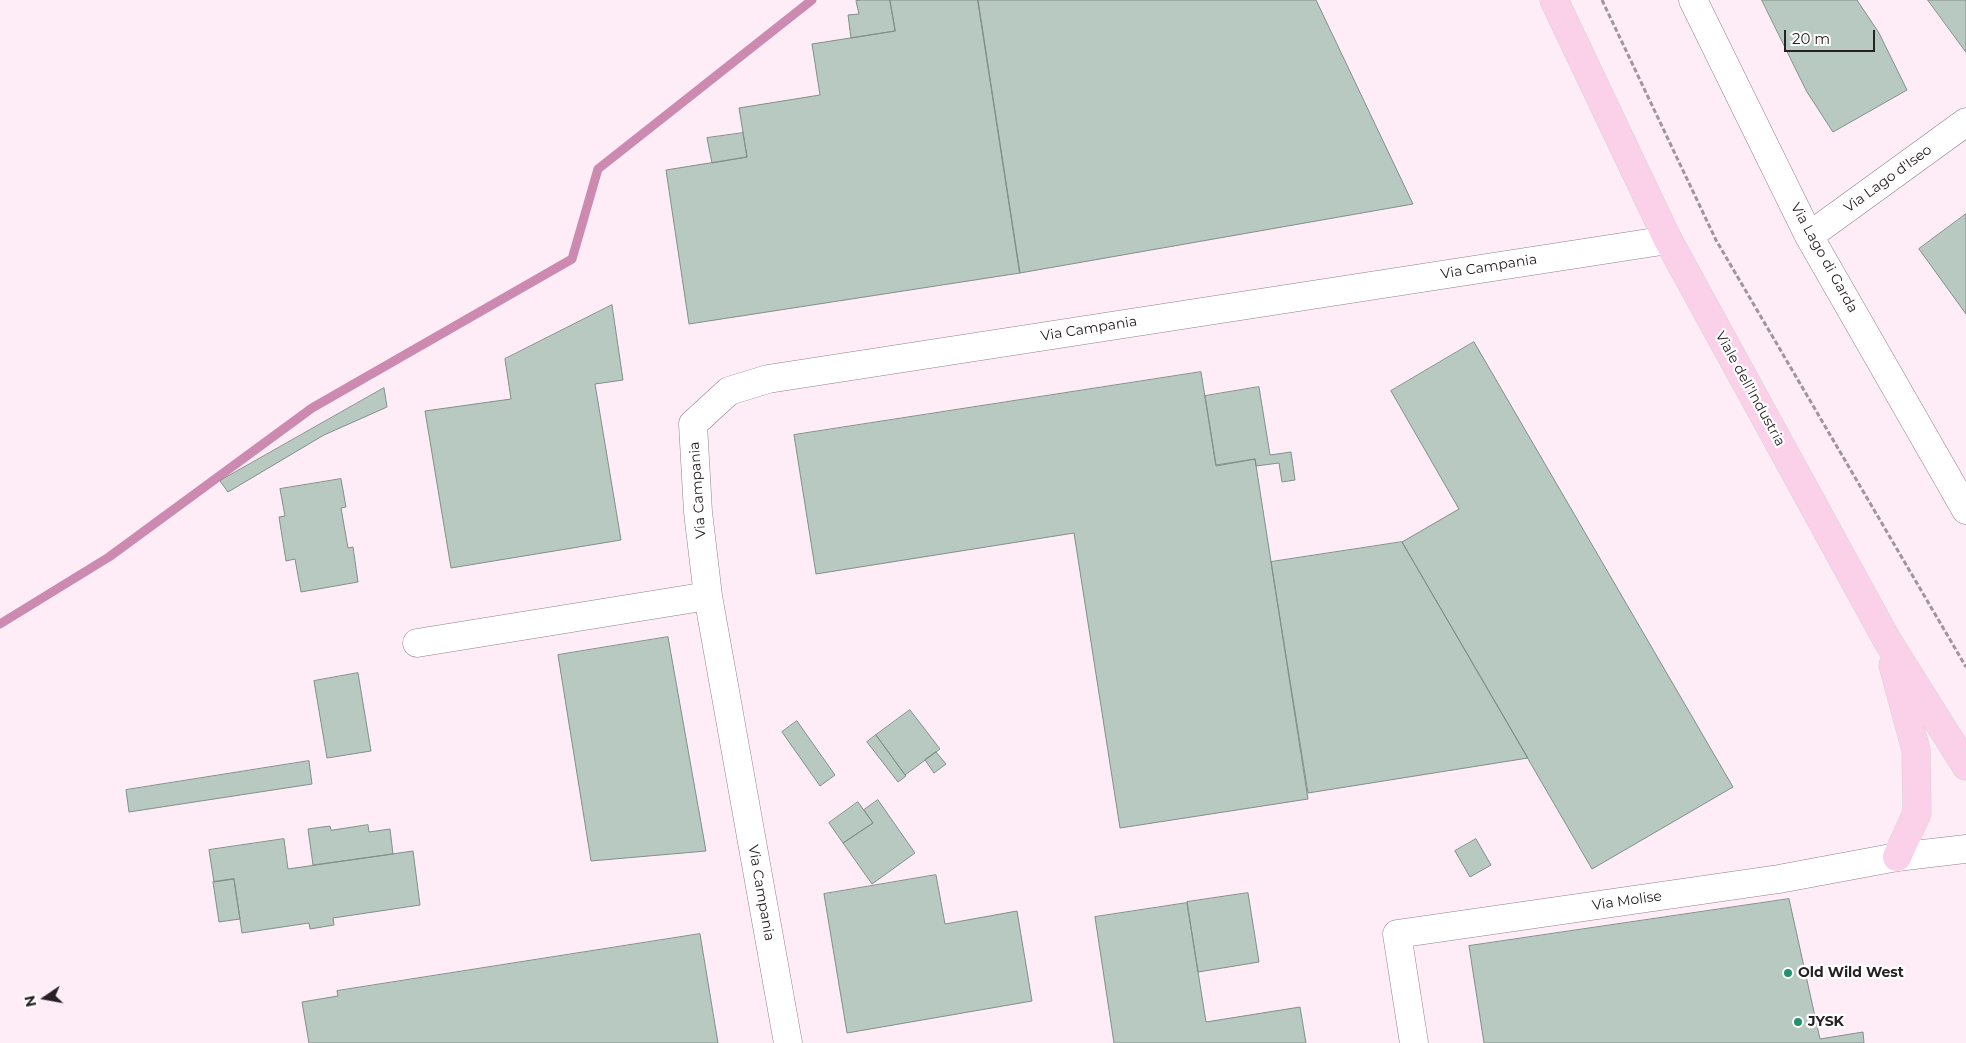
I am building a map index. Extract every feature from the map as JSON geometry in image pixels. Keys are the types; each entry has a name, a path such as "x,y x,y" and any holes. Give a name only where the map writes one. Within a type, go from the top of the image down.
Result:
{"main road":[{"name":"Viale dell'Industria","path":"1554,0 1668,240 1886,640 1966,766"},
{"path":"1886,640 1916,750 1917,813 1897,857"}],"street":[{"name":"Via Lago di Garda","path":"1693,0 1810,236 1966,510"},
{"name":"Via Lago d'Iseo","path":"1810,236 1966,122"},
{"name":"Via Campania","path":"788,1043 708,596 698,512 694,424 729,391 768,379 1668,240"},
{"path":"417,644 708,596"},
{"name":"Via Molise","path":"1414,1043 1397,934 1779,879 1897,857 1966,849"}],"path":[{"path":"1602,0 1716,240 1966,666"}],"building":[{"path":"890,0 895,31 851,38 848,15 859,14 856,1"},
{"path":"890,0 978,0 1020,273 689,324 666,170 747,157 739,108 820,95 812,44 895,31"},
{"path":"978,0 1316,0 1413,204 1020,273"},
{"path":"1762,0 1857,0 1879,33 1907,90 1833,132 1807,92"},
{"path":"1928,0 1966,0 1966,52"},
{"path":"743,133 747,157 712,163 707,138"},
{"path":"1966,214 1966,314 1919,249"},
{"path":"612,305 623,380 595,384 621,540 451,568 425,411 511,399 505,359"},
{"path":"1474,342 1733,787 1592,869 1402,542 1459,509 1391,391"},
{"path":"1201,372 1216,466 1255,459 1308,799 1120,828 1074,533 816,574 794,435"},
{"path":"1259,387 1270,455 1291,452 1295,480 1282,482 1279,463 1256,466 1255,459 1216,465 1205,396"},
{"path":"384,388 387,407 324,435 228,492 220,481"},
{"path":"341,479 346,507 341,508 348,548 353,547 358,582 301,592 295,559 286,561 279,517 285,516 280,489"},
{"path":"1402,542 1528,758 1308,793 1271,562"},
{"path":"668,637 706,851 591,861 558,655"},
{"path":"358,673 371,751 327,758 314,681"},
{"path":"910,710 940,749 905,775 876,735"},
{"path":"797,721 835,775 820,786 782,732"},
{"path":"876,735 906,776 898,782 867,742"},
{"path":"936,752 946,764 934,773 925,760"},
{"path":"309,761 312,784 129,812 126,790"},
{"path":"878,800 915,853 872,884 843,843 873,823 864,810"},
{"path":"858,802 873,823 843,843 829,823"},
{"path":"368,825 369,832 390,829 393,854 313,865 308,829 330,826 331,830"},
{"path":"284,839 288,869 413,851 420,905 333,918 334,925 310,929 309,923 242,933 234,879 214,882 209,850"},
{"path":"1476,839 1491,865 1470,877 1455,851"},
{"path":"936,875 945,924 1017,911 1032,1001 847,1033 824,894"},
{"path":"234,879 240,919 219,922 213,882"},
{"path":"1248,893 1259,962 1198,972 1187,902"},
{"path":"1789,899 1820,1039 1863,1032 1864,1043 1484,1043 1469,946"},
{"path":"1187,903 1206,1022 1300,1007 1306,1043 1114,1043 1095,917"},
{"path":"700,934 718,1043 309,1043 302,1002 338,996 337,991"}],"waterway":[{"path":"0,624 109,557 312,408 572,259 598,169 812,0"}],"place":[{"name":"Old Wild West","path":"1788,973"},
{"name":"JYSK","path":"1798,1022"}]}
